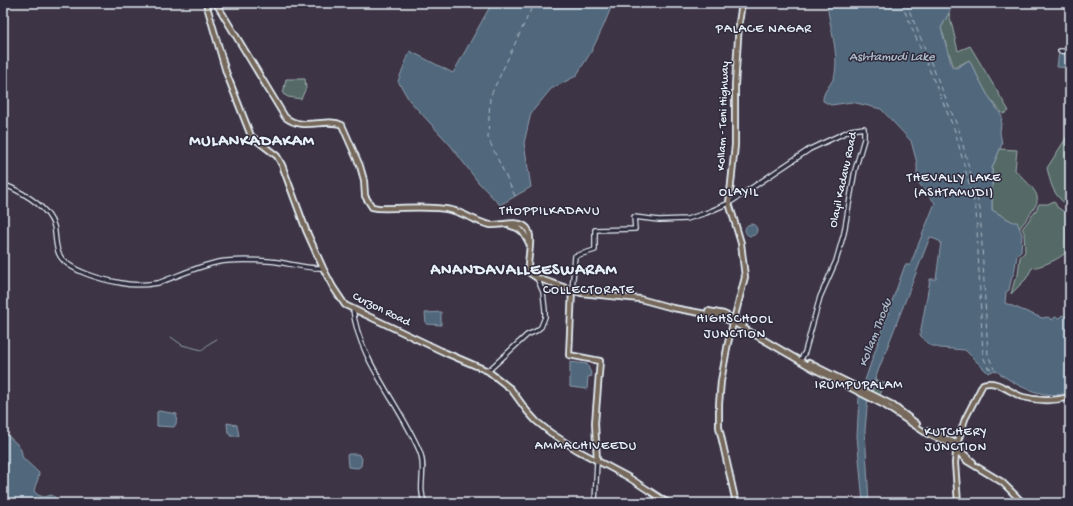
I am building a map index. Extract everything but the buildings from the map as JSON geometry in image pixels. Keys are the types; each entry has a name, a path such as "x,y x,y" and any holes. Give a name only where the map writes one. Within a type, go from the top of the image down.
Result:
{"main road":[{"name":"Curzon Road","path":"206,3 226,72 251,136 280,160 323,268 344,305 488,371 511,389 526,411 536,421 577,450 628,477 668,503"},
{"path":"216,3 288,120 300,124 335,123 342,125 360,166 364,180 365,196 372,207 449,209 487,224 499,226 519,224 525,226 529,232 530,245 528,270 537,278 579,292 581,290 633,295 686,308 716,312 734,320 801,360 884,405 926,433 957,447 967,461 1007,486 1023,503"},
{"name":"Kollam - Teni Highway","path":"736,503 719,427 719,404 726,356 745,277 741,243 729,203 735,145 735,86 739,23 742,3"},
{"path":"572,290 569,355 600,361 595,423 597,461"},
{"path":"843,382 891,404 922,428 948,439 970,460 1006,481 1026,503"},
{"path":"958,503 955,463 957,447 965,419 983,384 989,382 998,384 1025,397 1046,400 1070,397"},
{"path":"948,439 955,439 960,436"},
{"path":"960,436 964,454"}],"street":[{"path":"1060,51 1070,52"},
{"name":"Olayil Kadavu Road","path":"729,203 810,149 851,130 865,128 855,170 844,233 836,261 820,297 801,360"},
{"path":"3,184 21,192 41,207 51,220 59,254 66,264 76,271 121,284 158,283 203,267 227,261 269,261 314,269 323,268"},
{"path":"572,290 575,256 595,250 595,230 635,229 634,218 659,220 687,219 729,203"},
{"path":"488,371 527,335 541,327 545,317 545,310 543,292 537,278"},
{"path":"353,309 359,335 366,353 400,412 420,452 423,466 422,484 423,499 425,503"},
{"path":"595,503 597,461"}],"green space":[{"path":"949,13 958,51 970,46 1009,111 1003,114 988,96 969,60 954,68 941,28"},
{"path":"286,79 305,79 306,88 301,99 288,97 283,94"},
{"path":"1070,132 1070,208 1054,191 1047,168"},
{"path":"1000,149 1017,150 1015,170 1036,193 1037,198 1033,210 1019,229 1013,222 992,210 992,168"},
{"path":"1054,201 1057,207 1070,216 1070,246 1068,250 1060,257 1032,268 1026,279 1011,294 1015,279 1018,275 1020,257 1025,252 1024,232 1022,229 1039,204 1048,204"},
{"path":"876,380 885,383 880,395 872,392"}],"water":[{"path":"492,3 613,3 591,52 576,76 551,89 531,113 524,143 531,187 500,205 478,182 451,146 409,100 398,81 410,51 453,73"},
{"name":"Ashtamudi Lake","path":"827,3 954,3 941,28 952,67 957,68 969,60 987,94 1002,116 1000,132 1002,144 992,168 992,210 1013,222 1017,222 1022,234 1021,252 1017,255 1014,274 1012,276 1009,290 1006,292 1005,303 1042,318 1048,317 1052,320 1055,317 1059,318 1062,315 1070,319 1070,393 1049,394 1030,390 1012,382 995,370 988,373 965,350 940,348 929,345 920,335 930,279 936,279 941,242 930,237 868,397 865,430 869,503 863,503 857,436 859,398 905,265 910,265 935,203 917,181 917,163 911,141 881,109 852,102 831,105 823,101 824,94 834,78 836,65 835,47"},
{"path":"1059,52 1070,53 1070,68 1057,67"},
{"path":"749,224 753,224 757,230 753,236 749,236 745,232 745,228"},
{"path":"441,312 441,325 426,324 425,313"},
{"path":"570,362 587,364 592,376 588,377 587,389 570,387"},
{"path":"157,412 177,414 176,424 174,427 157,426"},
{"path":"227,423 237,425 239,436 230,436 230,433 228,433"},
{"path":"3,431 18,445 23,458 39,473 34,491 38,495 44,497 52,495 61,503 3,503"},
{"path":"358,454 362,458 361,466 358,468 348,467 347,455"}],"waterway":[{"path":"171,337 182,345 202,350 217,339"}],"ferry route":[{"path":"515,196 488,138 490,97 534,3"},
{"path":"901,3 955,131 976,210 983,356 988,368 995,369"},
{"path":"906,3 959,130 980,209 988,355 994,369"}],"district":[{"name":"PALACE NAGAR","path":"764,29"},
{"name":"MULANKADAKAM","path":"252,142"},
{"name":"THEVALLY LAKE (ASHTAMUDI)","path":"954,186"},
{"name":"OLAYIL","path":"739,192"},
{"name":"THOPPILKADAVU","path":"550,211"},
{"name":"ANANDAVALLEESWARAM","path":"524,271"},
{"name":"COLLECTORATE","path":"589,290"},
{"name":"HIGHSCHOOL JUNCTION","path":"735,326"},
{"name":"IRUMPUPALAM","path":"859,385"},
{"name":"KUTCHERY JUNCTION","path":"956,440"},
{"name":"AMMACHIVEEDU","path":"586,446"}],"water label":[{"name":"Kollam Thodu","path":"876,333"}]}
